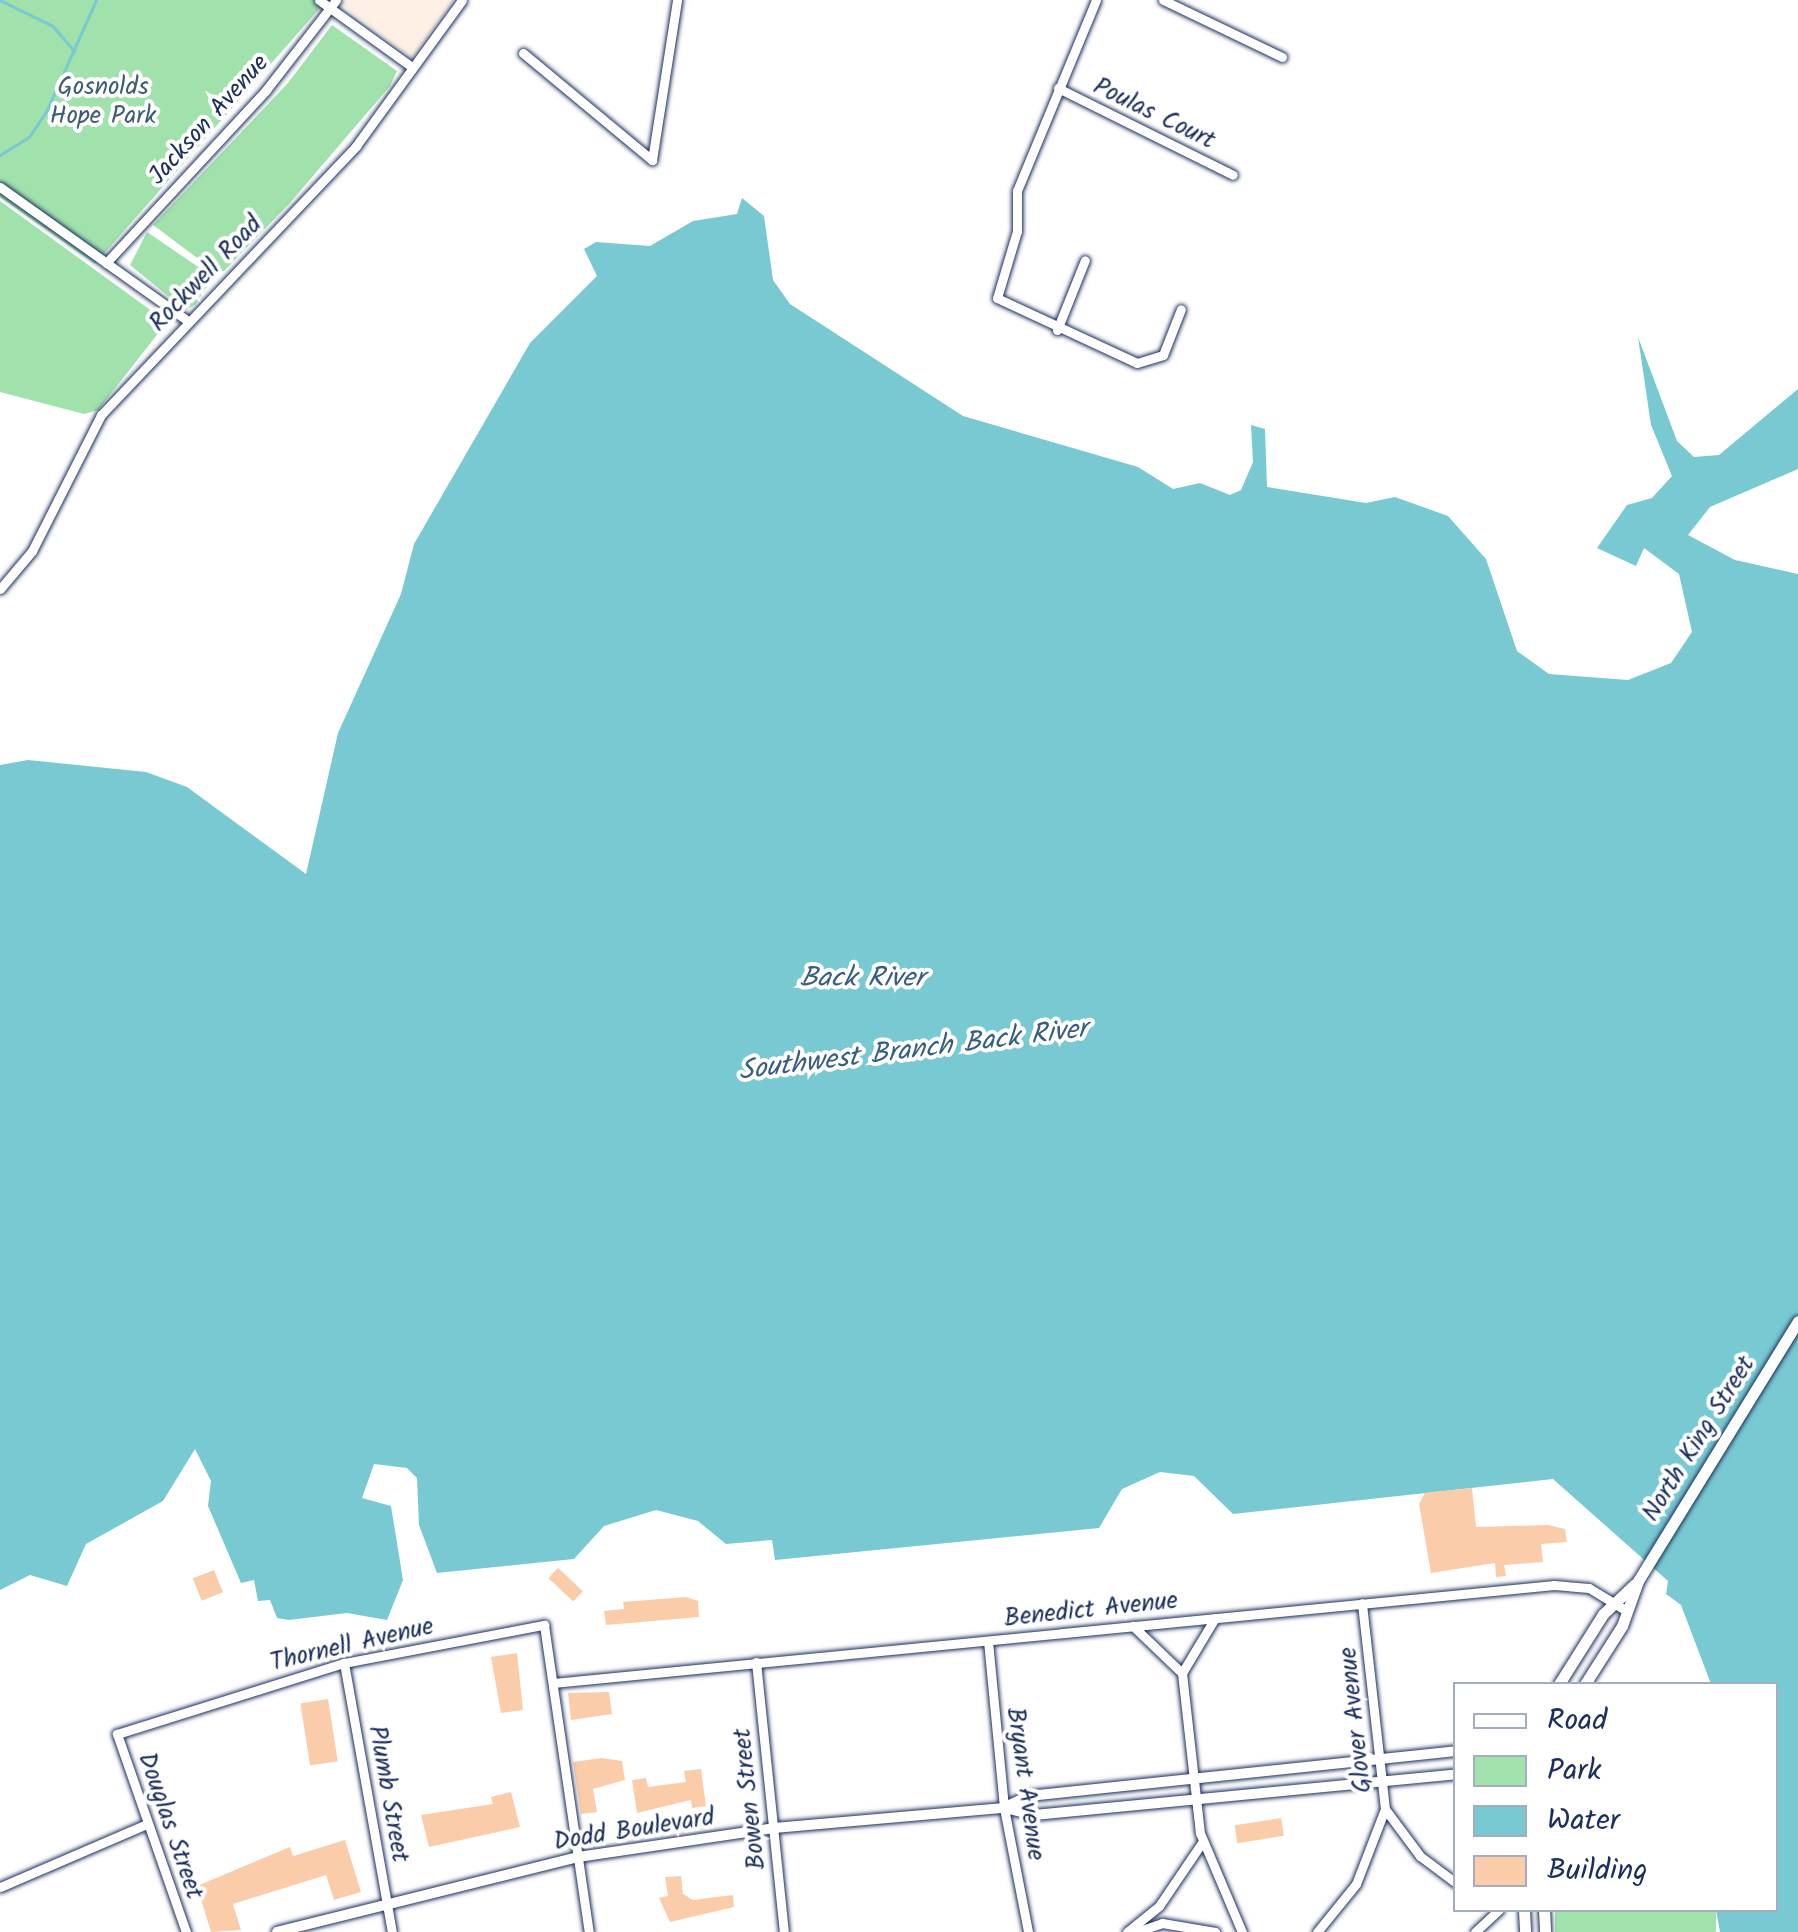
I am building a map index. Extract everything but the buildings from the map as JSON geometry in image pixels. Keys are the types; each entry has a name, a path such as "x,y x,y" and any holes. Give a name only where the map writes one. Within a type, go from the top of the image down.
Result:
{"main road":[{"name":"North King Street","path":"1585,1682 1627,1611 1638,1581 1798,1321"},
{"name":"North King Street","path":"1559,1682 1616,1603 1638,1581"}],"street":[{"path":"319,0 333,4 412,67"},
{"name":"Rockwell Road","path":"0,590 32,551 101,415 356,146 462,0"},
{"path":"523,52 652,160 677,0"},
{"path":"1096,0 1016,191 1016,230 994,286 1007,309 1151,364 1181,309"},
{"path":"1163,0 1282,57"},
{"name":"Jackson Avenue","path":"106,262 266,90 333,4"},
{"name":"Poulas Court","path":"1058,88 1232,174"},
{"path":"0,187 188,321"},
{"path":"1056,330 1084,260"},
{"name":"Benedict Avenue","path":"553,1683 1574,1584 1627,1611"},
{"name":"Glover Avenue","path":"1317,1932 1356,1884 1385,1809 1362,1603"},
{"path":"1215,1618 1182,1673 1194,1800 1203,1841 1242,1932"},
{"name":"Thornell Avenue","path":"117,1734 344,1663 544,1625 553,1683"},
{"path":"1132,1626 1182,1673"},
{"name":"Bryant Avenue","path":"988,1641 1004,1808 1028,1932"},
{"name":"Bowen Street","path":"756,1662 784,1932"},
{"name":"Plumb Street","path":"344,1663 392,1932"},
{"path":"553,1683 589,1932"},
{"name":"Douglas Street","path":"117,1734 145,1824 186,1932"},
{"name":"Dodd Boulevard","path":"1004,1808 1029,1796 1453,1751"},
{"name":"Dodd Boulevard","path":"276,1932 387,1900 578,1857 774,1828 1004,1808 1034,1815 1453,1774"},
{"path":"1385,1809 1420,1856 1453,1881"},
{"path":"0,1887 145,1824"},
{"path":"1126,1932 1159,1906 1203,1841"},
{"path":"1474,1932 1497,1912"},
{"path":"1136,1932 1162,1924 1215,1932"}],"shaded area":[{"path":"336,0 454,0 412,58"}],"green space":[{"name":"Gosnolds Hope Park","path":"0,0 327,0 95,264 0,197"},
{"path":"332,25 397,71 390,86 289,204 224,271 212,269 153,225 288,83"},
{"path":"0,201 167,322 98,410 84,414 0,392"},
{"path":"147,232 213,277 195,305 185,310 130,265"},
{"path":"1555,1912 1716,1912 1716,1932 1555,1932"}],"water":[{"name":"Back River","path":"742,198 764,216 773,280 790,304 963,416 1138,467 1173,489 1200,483 1230,495 1241,490 1253,462 1251,425 1265,429 1267,487 1366,503 1395,497 1448,516 1486,559 1517,651 1549,674 1628,680 1671,663 1692,632 1679,574 1644,548 1636,566 1597,548 1627,505 1652,498 1672,476 1651,425 1638,337 1677,441 1694,457 1719,455 1798,389 1798,469 1710,507 1688,535 1735,560 1798,574 1798,1932 1720,1932 1716,1912 1778,1912 1778,1682 1710,1682 1681,1605 1666,1594 1668,1581 1553,1479 1233,1514 1194,1476 1160,1472 1122,1489 1099,1528 775,1560 772,1540 726,1544 698,1521 656,1510 604,1526 574,1559 437,1573 419,1525 417,1478 407,1468 374,1464 362,1498 391,1506 403,1580 387,1620 347,1613 289,1620 277,1618 270,1600 258,1601 254,1580 241,1583 208,1506 211,1481 195,1449 163,1501 86,1544 67,1586 30,1575 0,1590 0,765 28,760 146,772 187,787 306,874 338,733 401,594 414,544 530,343 597,276 584,249 596,242 650,246 693,221 737,214"}],"waterway":[{"path":"0,0 53,26 75,51"},
{"path":"0,155 29,137 46,112 96,0"}],"water label":[{"name":"Southwest Branch Back River","path":"913,1051"}]}
